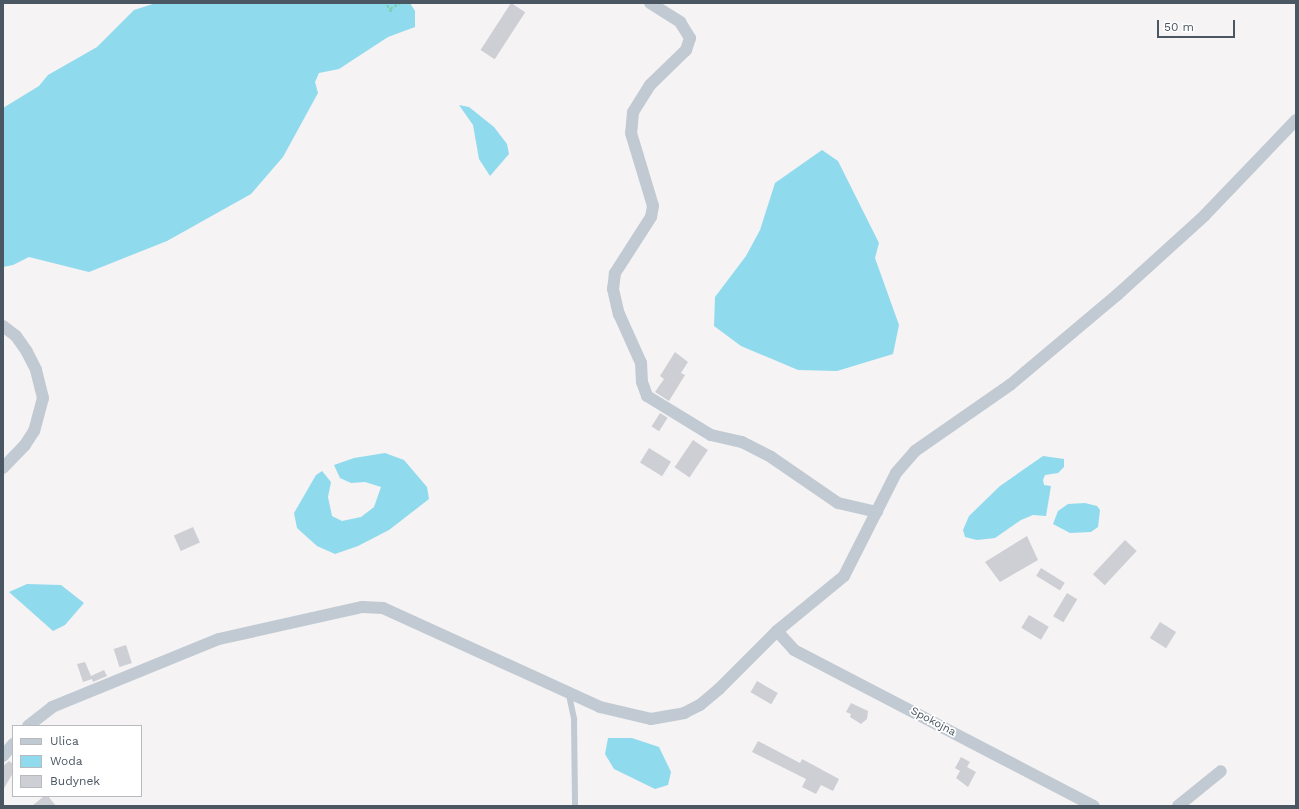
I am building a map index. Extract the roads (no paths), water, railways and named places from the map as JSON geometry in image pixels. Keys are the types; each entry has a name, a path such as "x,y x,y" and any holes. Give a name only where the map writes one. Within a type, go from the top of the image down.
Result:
{"street":[{"path":"650,3 680,22 690,38 686,50 650,85 633,112 631,133 653,206 651,217 615,273 613,289 619,314 640,363 642,382 647,396 711,435 742,442 771,457 838,503 877,512"},
{"path":"29,725 52,707 219,639 362,607 383,608 600,707 635,717 651,719 684,713 700,705 719,689 777,631 844,576 896,473 916,451 1010,385 1117,294 1204,216 1296,120"},
{"path":"3,326 16,336 27,352 36,370 43,398 34,431 15,457 3,468"},
{"name":"Spokojna","path":"777,631 794,650 1094,806"},
{"path":"3,756 12,745"},
{"path":"1178,806 1221,771"}],"lane":[{"path":"569,694 574,719 575,806"}],"water":[{"path":"156,3 410,3 415,11 415,27 388,37 339,69 319,73 315,82 318,93 283,157 251,194 167,241 89,272 29,257 13,265 3,267 3,108 39,86 48,75 97,47 134,10"},
{"path":"459,105 469,107 494,127 507,144 509,154 490,176 479,159 473,125"},
{"path":"822,150 838,161 879,243 875,258 899,325 893,354 837,371 798,370 741,346 714,326 715,297 746,256 760,230 775,183"},
{"path":"385,453 404,460 427,487 429,499 389,530 358,546 335,554 317,546 297,528 294,513 316,475 322,471 331,482 328,497 332,516 342,521 361,517 374,507 381,487 365,482 351,483 340,478 334,465 354,458"},
{"path":"1043,456 1064,459 1064,467 1058,473 1045,475 1043,480 1044,485 1051,486 1046,516 1033,515 1021,520 995,538 977,540 965,537 963,530 969,516 1000,486"},
{"path":"1085,503 1097,506 1100,510 1098,527 1091,532 1070,533 1053,524 1058,511 1068,504"},
{"path":"27,584 61,585 84,603 65,625 53,631 9,592"},
{"path":"608,738 632,738 659,747 671,772 668,785 655,789 614,769 605,754"}]}
